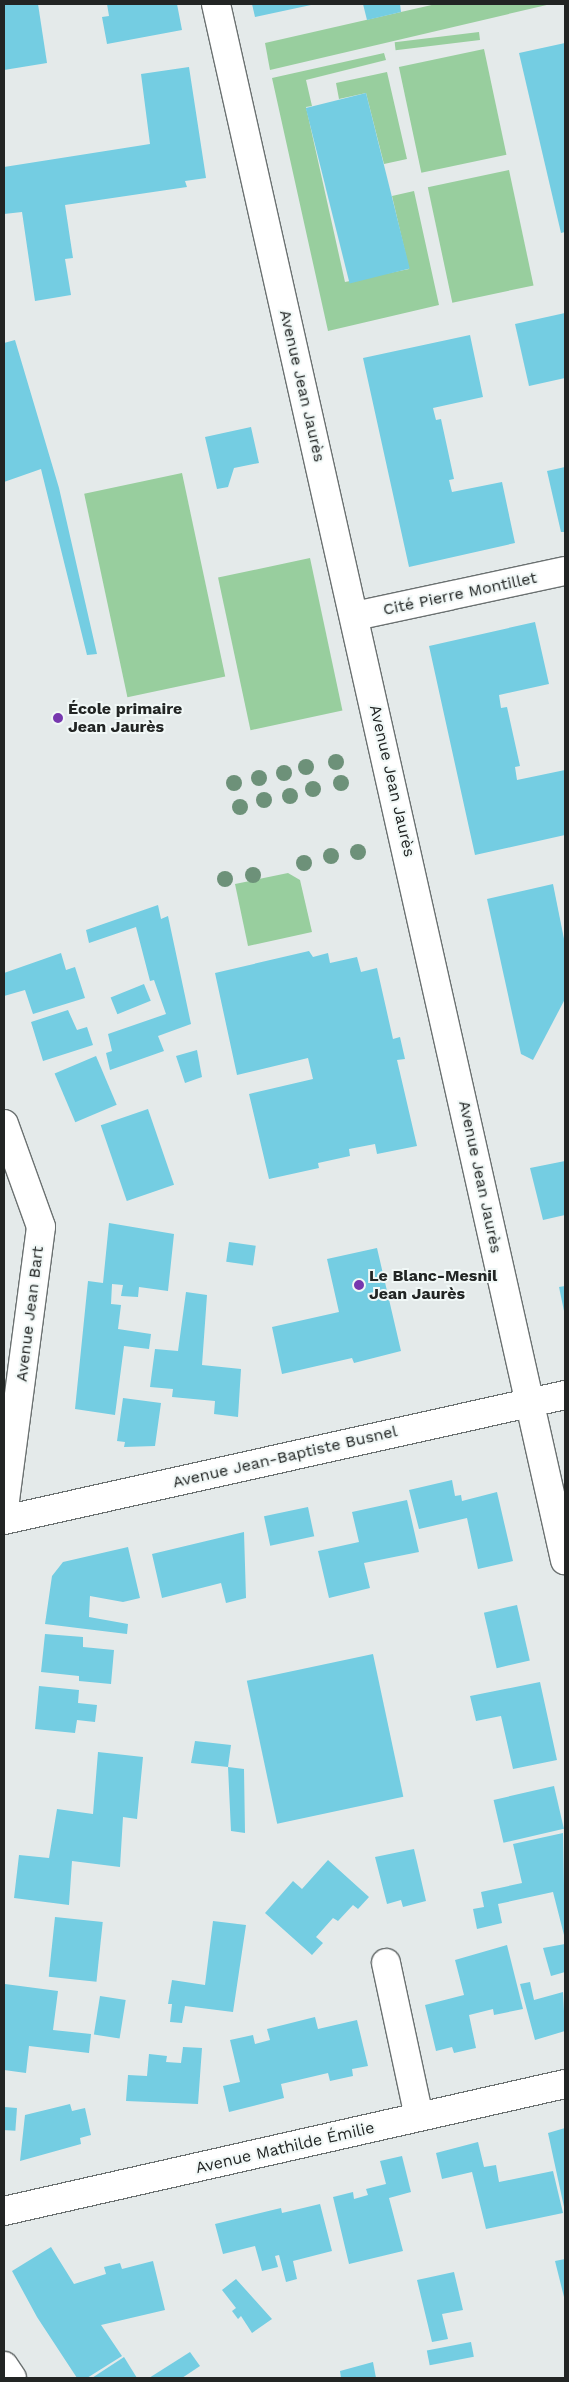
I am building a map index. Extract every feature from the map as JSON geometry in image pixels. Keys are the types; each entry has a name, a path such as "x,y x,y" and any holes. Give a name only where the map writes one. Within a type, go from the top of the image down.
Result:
{"street":[{"name":"Avenue Jean Jaurès","path":"216,4 355,616 565,1560"},
{"name":"Cité Pierre Montillet","path":"355,616 565,571"},
{"name":"Avenue Jean Bart","path":"4,1124 41,1227 4,1510"},
{"name":"Avenue Jean-Baptiste Busnel","path":"4,1520 565,1395"},
{"path":"386,1963 419,2117"},
{"name":"Avenue Mathilde Émilie","path":"4,2211 565,2084"},
{"path":"4,2366 12,2378"}],"green space":[{"path":"436,4 551,4 270,70 265,43"},
{"path":"479,32 480,40 396,50 395,42"},
{"path":"484,49 506,155 421,173 399,67"},
{"path":"384,53 386,60 306,80 312,106 306,107 345,282 409,269 392,196 414,191 439,305 328,331 272,78"},
{"path":"387,72 407,159 384,164 366,93 339,99 336,83"},
{"path":"509,170 534,285 452,303 428,187"},
{"path":"182,473 225,676 127,697 84,494"},
{"path":"310,558 342,711 250,730 218,578"},
{"path":"288,873 300,880 312,932 248,946 235,884"}],"building":[{"path":"4,4 38,4 47,63 4,70"},
{"path":"107,4 177,4 182,30 107,44 102,17 109,16"},
{"path":"252,4 311,4 311,5 255,17"},
{"path":"363,4 400,4 401,12 367,20"},
{"path":"565,43 565,232 561,233 519,53"},
{"path":"189,67 206,178 185,181 187,187 65,205 73,258 65,259 71,295 35,301 22,212 4,214 4,167 150,144 141,74"},
{"path":"366,93 410,269 350,284 306,108"},
{"path":"565,313 565,378 529,386 515,324"},
{"path":"470,335 483,397 433,408 436,420 441,419 454,479 449,480 452,492 502,482 515,543 409,567 363,358"},
{"path":"15,340 59,488 97,654 87,655 41,469 4,482 4,343"},
{"path":"251,427 259,463 234,468 228,487 217,489 205,437"},
{"path":"565,467 565,532 561,532 547,471"},
{"path":"535,622 549,684 499,695 501,708 507,707 520,766 515,767 517,780 565,770 565,835 475,855 429,646"},
{"path":"553,884 565,944 565,999 533,1060 521,1054 487,899"},
{"path":"158,905 161,919 168,916 191,1024 158,1036 164,1051 110,1070 106,1053 112,1051 108,1034 166,1014 154,980 150,981 136,927 89,943 86,930"},
{"path":"309,951 313,957 328,953 330,963 357,957 361,972 377,968 393,1039 400,1037 405,1059 397,1060 417,1146 377,1154 375,1144 349,1149 350,1156 318,1163 319,1168 269,1179 249,1094 313,1079 308,1058 237,1075 215,973"},
{"path":"61,953 66,970 75,967 85,998 33,1014 25,990 4,996 4,973"},
{"path":"144,984 151,1001 117,1014 111,997"},
{"path":"68,1010 77,1030 87,1027 93,1045 43,1061 31,1022"},
{"path":"197,1050 202,1077 185,1083 176,1056"},
{"path":"96,1056 117,1105 75,1122 55,1074"},
{"path":"148,1109 174,1185 127,1201 101,1125"},
{"path":"565,1161 565,1215 543,1220 530,1168"},
{"path":"109,1223 174,1234 168,1291 139,1287 138,1297 121,1296 123,1285 112,1284 111,1304 121,1305 118,1329 151,1334 149,1349 124,1346 115,1415 75,1409 88,1281 103,1283"},
{"path":"229,1242 256,1246 253,1266 226,1262"},
{"name":"Le Blanc-Mesnil Jean Jaurès","path":"377,1248 401,1351 354,1363 352,1358 282,1374 272,1327 339,1312 327,1259"},
{"path":"565,1286 565,1310 564,1311 559,1287"},
{"path":"186,1292 207,1295 202,1365 241,1369 238,1417 214,1414 215,1401 172,1397 173,1389 150,1387 155,1349 178,1351"},
{"path":"123,1398 161,1403 155,1446 124,1447 125,1442 117,1441"},
{"path":"452,1480 455,1496 461,1495 462,1501 497,1492 513,1561 478,1569 467,1518 419,1529 409,1490"},
{"path":"407,1500 419,1552 364,1563 370,1588 329,1598 318,1551 359,1542 352,1512"},
{"path":"308,1507 314,1536 270,1546 264,1516"},
{"path":"244,1532 246,1598 226,1603 221,1583 162,1598 152,1554"},
{"path":"128,1547 140,1598 123,1602 90,1596 89,1617 128,1624 127,1634 45,1624 52,1576 63,1562"},
{"path":"517,1605 530,1661 497,1668 484,1613"},
{"path":"45,1634 83,1637 83,1647 114,1650 111,1684 79,1681 79,1676 41,1672"},
{"path":"373,1654 403,1797 277,1824 247,1681"},
{"path":"540,1682 557,1760 513,1769 501,1716 476,1721 470,1696"},
{"path":"39,1686 79,1690 78,1703 97,1705 95,1722 77,1720 75,1733 35,1729"},
{"path":"195,1741 231,1745 228,1767 191,1763"},
{"path":"98,1752 143,1757 137,1819 123,1817 120,1867 72,1861 69,1905 14,1898 19,1855 49,1858 57,1809 93,1814"},
{"path":"228,1767 244,1769 245,1833 231,1831"},
{"path":"554,1786 564,1829 503,1843 494,1800"},
{"path":"563,1833 565,1939 553,1892 498,1904 502,1923 477,1929 473,1909 484,1907 481,1892 522,1883 513,1844"},
{"path":"414,1849 426,1901 403,1907 401,1900 387,1904 375,1857"},
{"path":"328,1860 369,1897 358,1909 353,1905 338,1921 333,1918 316,1937 323,1943 312,1955 265,1913 293,1881 302,1889"},
{"path":"55,1917 103,1922 96,1982 49,1977"},
{"path":"213,1921 246,1925 233,2012 185,2006 182,2023 170,2022 172,2004 168,2004 172,1980 205,1985"},
{"path":"565,1944 565,1972 551,1976 543,1948"},
{"path":"507,1945 523,2009 494,2015 493,2009 469,2015 476,2048 454,2053 452,2047 436,2051 425,2005 464,1995 455,1960"},
{"path":"530,1982 534,2000 563,1992 565,2031 535,2040 520,1984"},
{"path":"5,1984 58,1991 53,2030 91,2034 89,2053 29,2046 26,2073 4,2070"},
{"path":"100,1996 126,2000 120,2039 94,2035"},
{"path":"315,2017 318,2029 357,2020 368,2066 352,2069 353,2076 330,2081 328,2073 281,2084 284,2098 229,2112 223,2086 240,2082 230,2040 253,2035 255,2044 270,2040 267,2029"},
{"path":"183,2047 202,2048 198,2104 126,2101 128,2075 147,2076 149,2054 167,2056 166,2062 181,2063"},
{"path":"70,2104 72,2111 85,2108 91,2135 80,2138 81,2144 20,2161 25,2115"},
{"path":"4,2107 17,2108 15,2131 4,2130"},
{"path":"565,2128 565,2207 564,2207 548,2133"},
{"path":"478,2142 484,2167 496,2165 499,2182 553,2171 563,2213 486,2229 472,2172 442,2179 436,2153"},
{"path":"402,2156 411,2192 389,2198 403,2251 349,2264 333,2197 353,2192 354,2199 368,2195 366,2189 386,2184 380,2161"},
{"path":"320,2204 332,2251 293,2261 297,2279 286,2282 279,2255 275,2256 278,2267 262,2271 255,2246 223,2254 215,2224 281,2208 282,2213"},
{"path":"51,2247 74,2284 106,2274 104,2267 120,2263 122,2269 153,2261 165,2310 101,2325 122,2356 87,2378 77,2378 37,2317 12,2271"},
{"path":"565,2259 565,2301 555,2261"},
{"path":"454,2272 463,2310 442,2314 448,2339 432,2342 417,2280"},
{"path":"236,2279 272,2319 252,2333 241,2316 238,2319 232,2311 236,2308 222,2290"},
{"path":"471,2342 474,2357 430,2365 427,2351"},
{"path":"190,2352 200,2366 182,2378 149,2378"},
{"path":"124,2357 137,2378 92,2378 98,2374"},
{"path":"373,2362 376,2378 341,2378 340,2371"}],"place":[{"name":"École primaire Jean Jaurès","path":"58,718"},
{"name":"Le Blanc-Mesnil Jean Jaurès","path":"359,1285"}]}
